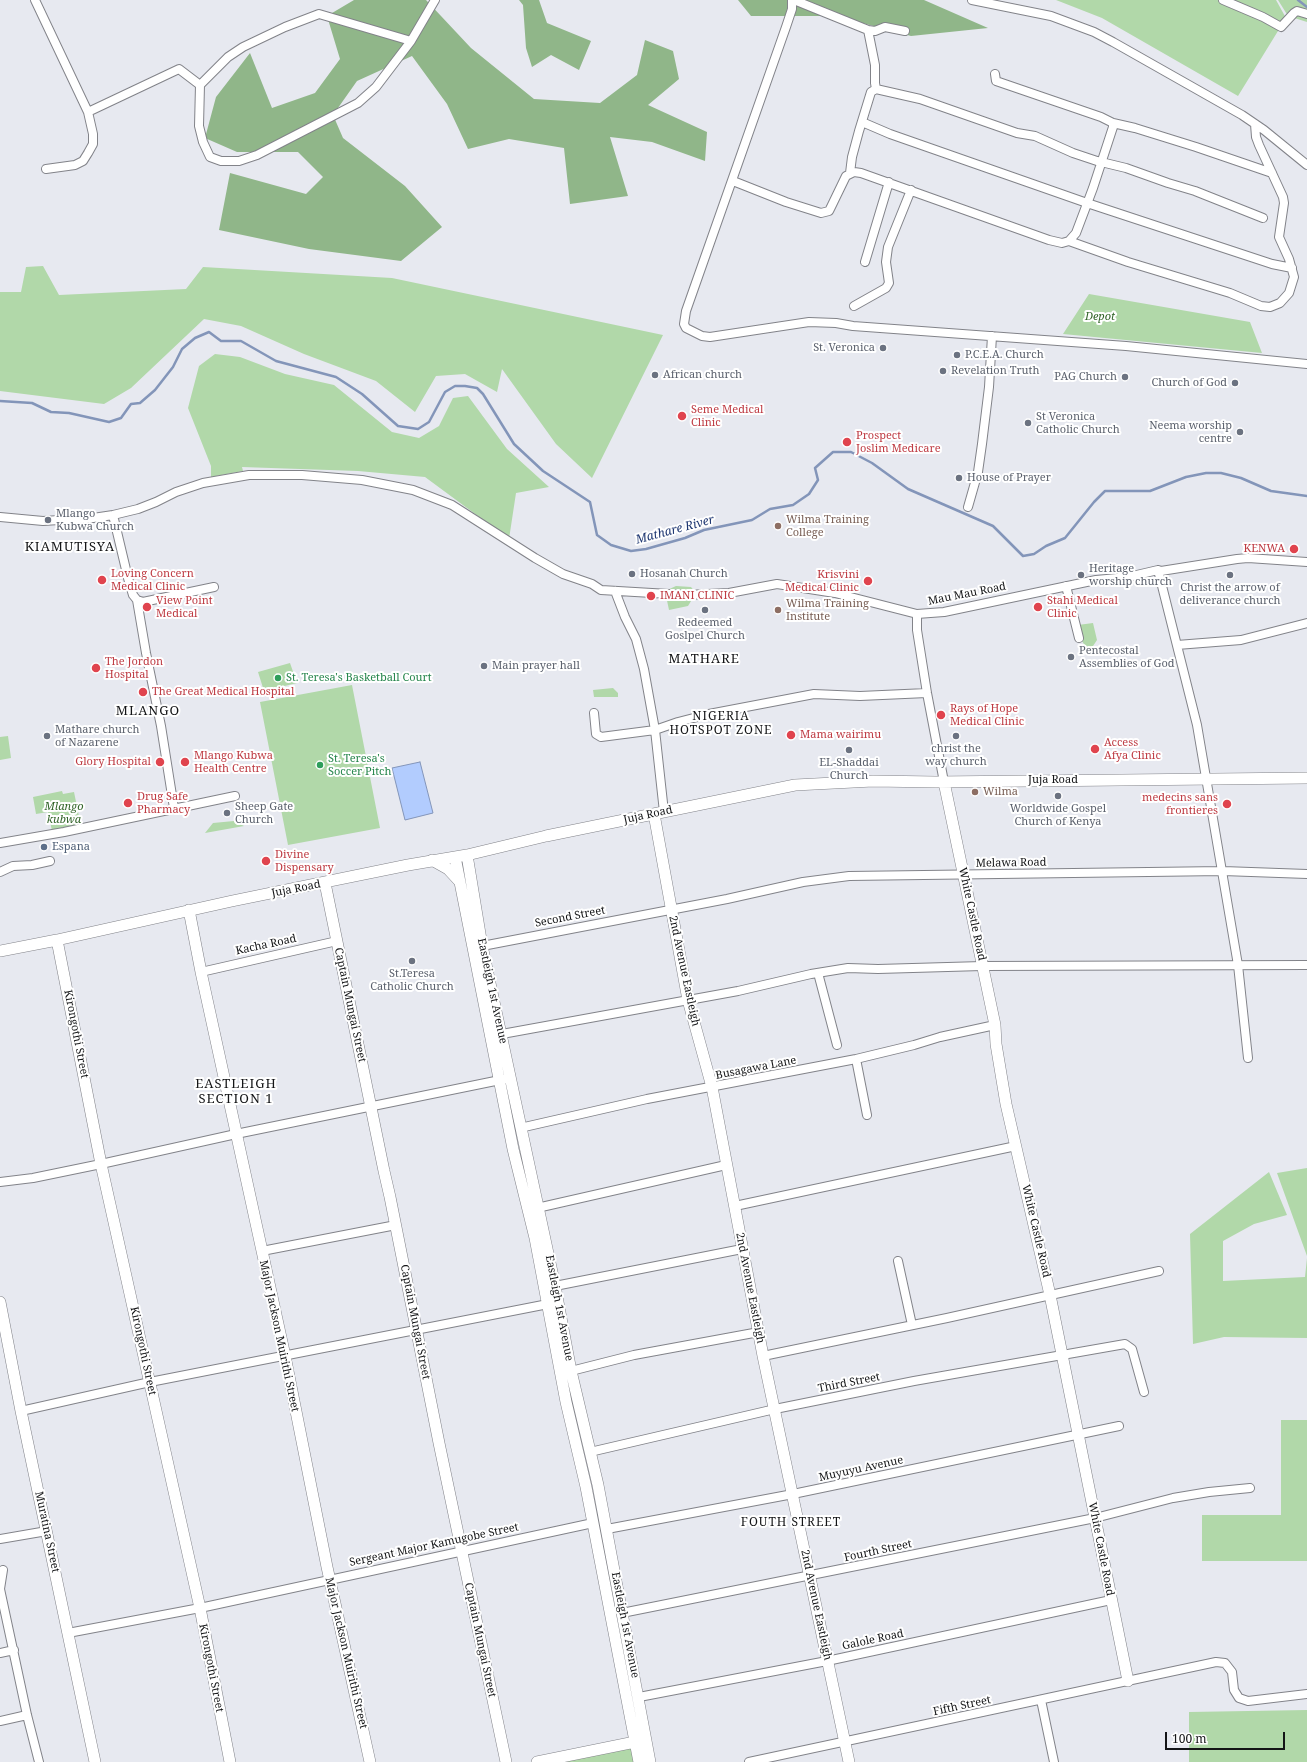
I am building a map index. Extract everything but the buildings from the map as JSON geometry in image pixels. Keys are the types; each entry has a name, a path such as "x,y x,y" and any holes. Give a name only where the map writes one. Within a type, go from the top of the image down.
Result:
{"street":[{"path":"34,0 88,112 93,134 93,144 88,154 82,160 75,165 46,170"},
{"path":"411,41 319,14 285,27 243,47 228,57 200,85 199,126 203,142 210,157 221,161 239,161 257,155 358,103 376,87 411,41 435,0"},
{"path":"905,31 885,27 875,31 868,30 793,0 792,9 733,181 686,311 684,324 686,328 702,336 719,336 809,322 1126,346 1307,364"},
{"path":"972,0 1051,16 1094,32 1133,52 1255,124 1307,165"},
{"path":"1223,0 1263,17 1281,27 1297,11 1307,14"},
{"path":"868,30 876,65 874,83 876,89"},
{"path":"88,112 179,69 200,85"},
{"path":"995,74 996,81 1101,117 1113,123 1189,144 1272,174"},
{"path":"733,181 786,202 821,213 829,211 844,180 850,173 852,156 871,92 876,89 920,99 1017,133 1035,136 1073,153 1126,168 1195,191 1263,218"},
{"path":"862,122 890,134 1087,203 1272,264 1292,268"},
{"path":"850,173 861,173 889,182 1049,240 1062,243 1069,241 1076,233 1102,162 1113,123"},
{"path":"1069,241 1128,262 1230,293 1261,306 1275,305 1287,297 1294,277 1292,268 1280,241 1279,232 1284,211 1283,197 1259,145 1256,137 1255,124"},
{"path":"865,262 889,182"},
{"path":"854,306 886,288 889,283 886,262 888,247 911,190"},
{"path":"968,507 978,472 980,458 989,387 992,336"},
{"name":"Mau Mau Road","path":"0,517 43,521 93,518 113,515 138,509 176,492 203,483 249,474 302,475 362,480 413,490 452,505 563,574 592,584 601,590 686,595 729,593 777,584 835,593 917,614 944,612 999,599 1096,580 1128,577 1158,570 1162,571 1248,558 1307,562"},
{"path":"113,515 129,583 133,595 137,600 161,726 174,808"},
{"path":"1158,570 1192,700 1223,871 1238,965 1248,1058"},
{"path":"1066,586 1079,638"},
{"path":"137,600 143,602 214,587"},
{"path":"615,591 640,651 647,682 655,730 659,813"},
{"path":"917,614 917,630 927,693 944,782"},
{"path":"1177,645 1241,640 1307,623"},
{"path":"594,713 596,734 598,736 655,730 709,714 807,695 882,695 927,693"},
{"name":"Juja Road","path":"0,951 57,940 189,910 432,860 467,855 546,836 795,785 848,782 1307,778"},
{"name":"White Castle Road","path":"944,782 995,1025 996,1044 1006,1104 1050,1295 1077,1436 1128,1681"},
{"path":"0,843 70,831 235,796"},
{"name":"2nd Avenue Eastleigh","path":"659,813 671,909 688,1000 712,1087 763,1356 849,1762"},
{"path":"432,860 448,868 465,882 479,859 501,847"},
{"name":"Eastleigh 1st Avenue","path":"465,882 467,855"},
{"name":"Eastleigh 1st Avenue","path":"455,857 465,882 478,947 499,1080 513,1149 533,1231 566,1402 586,1487 639,1762"},
{"path":"0,872 14,866 32,865 50,860"},
{"name":"Melawa Road","path":"671,909 824,878 849,876 1223,871 1307,874"},
{"name":"Captain Mungai Street","path":"325,883 396,1225 461,1550 506,1762"},
{"name":"Second Street","path":"478,947 671,909"},
{"name":"Major Jackson Muirithi Street","path":"189,910 201,972 285,1356 329,1579 370,1762"},
{"name":"Kirongothi Street","path":"57,940 101,1164 200,1608 230,1762"},
{"name":"Kacha Road","path":"201,972 337,941"},
{"name":"Eastleigh 1st Avenue","path":"478,947 502,1034 520,1128 555,1286 571,1371 607,1530 650,1762"},
{"path":"502,1034 738,991 818,973 848,968 1307,965"},
{"path":"818,973 837,1045"},
{"name":"Busagawa Lane","path":"520,1128 647,1099 856,1059 940,1036 995,1025"},
{"path":"856,1059 867,1115"},
{"path":"0,1182 33,1178 236,1134 510,1078"},
{"path":"735,1206 1016,1146"},
{"path":"537,1208 726,1165"},
{"path":"262,1251 396,1225"},
{"path":"555,1286 742,1249"},
{"path":"898,1261 912,1325"},
{"path":"763,1356 1159,1271"},
{"name":"Muratina Street","path":"0,1302 21,1411 95,1762"},
{"path":"21,1411 150,1382 548,1304"},
{"path":"571,1371 647,1352 759,1332"},
{"name":"Third Street","path":"590,1452 775,1409 1114,1345 1125,1344 1132,1349 1144,1392"},
{"name":"Muyuyu Avenue","path":"607,1530 793,1494 1077,1436 1119,1426"},
{"name":"Fourth Street","path":"622,1613 1095,1518 1202,1493 1250,1488"},
{"name":"Sergeant Major Kamugobe Street","path":"68,1633 200,1608 461,1550 593,1523"},
{"path":"0,1539 47,1531"},
{"path":"3,1570 0,1589 38,1762"},
{"name":"Galole Road","path":"639,1697 827,1661 1111,1600"},
{"path":"0,1653 14,1650"},
{"name":"Fifth Street","path":"749,1762 1216,1662 1225,1663 1232,1672 1234,1690 1239,1698 1248,1701 1307,1694"},
{"path":"1041,1700 1054,1762"},
{"path":"0,1721 27,1716"},
{"path":"537,1762 635,1742"}],"green space":[{"path":"354,0 426,0 471,48 534,99 600,103 637,75 645,40 673,51 679,79 648,105 707,132 705,161 652,142 610,137 628,196 570,204 564,148 509,139 468,149 447,104 412,56 357,81 333,115 343,138 405,186 442,227 401,261 309,249 219,230 230,173 306,194 323,177 298,152 237,152 205,138 216,97 250,53 272,108 315,93 340,59 327,16"},
{"path":"519,0 539,0 547,23 591,41 579,70 551,55 532,67 526,48 523,5"},
{"path":"738,0 924,0 988,28 911,36 836,16 751,16"},
{"path":"1056,0 1276,0 1286,18 1238,96 1102,18"},
{"path":"1278,0 1307,0 1307,22 1288,16"},
{"path":"43,266 59,295 186,289 203,267 392,278 663,335 592,478 556,444 502,369 497,392 465,374 436,376 415,412 376,381 304,354 241,326 204,319 131,388 104,404 0,391 0,292 21,292 26,267"},
{"name":"Depot","path":"1089,294 1250,322 1262,353 1063,334"},
{"path":"215,354 240,357 285,374 334,385 392,432 419,438 439,426 453,398 468,396 507,449 549,487 516,493 509,539 425,477 358,471 242,467 243,471 211,477 211,466 188,408 199,366"},
{"path":"676,586 691,587 696,593 688,606 669,610 665,591"},
{"path":"1093,623 1097,640 1089,652 1082,641 1078,625"},
{"name":"St. Teresa's Basketball Court","path":"290,663 297,683 264,691 258,672"},
{"name":"St. Teresa's Soccer Pitch","path":"352,685 380,828 288,845 260,702"},
{"path":"613,688 618,693 618,697 594,697 593,690"},
{"path":"8,736 11,758 0,760 0,737"},
{"name":"Mlango kubwa","path":"62,791 63,794 74,792 81,826 52,831 48,812 36,814 33,797"},
{"path":"234,821 244,826 205,833 213,823"},
{"path":"1307,1168 1307,1256 1277,1173"},
{"path":"1269,1172 1287,1215 1254,1224 1223,1241 1223,1281 1305,1277 1307,1258 1307,1338 1224,1337 1193,1344 1190,1234"},
{"path":"1281,1420 1307,1420 1307,1561 1202,1561 1202,1515 1281,1515"},
{"path":"1307,1710 1307,1762 1189,1762 1189,1712"},
{"path":"635,1742 639,1762 537,1762"}],"water":[{"path":"420,762 433,813 405,820 392,768"}],"waterway":[{"path":"1298,0 1307,7"},
{"name":"Mathare River","path":"0,401 32,403 51,412 69,413 109,422 121,418 131,404 140,403 155,390 173,367 182,349 195,338 209,332 221,341 241,341 276,361 336,377 362,394 398,426 418,429 429,422 445,392 455,386 477,388 483,394 514,444 543,471 590,502 597,535 611,545 631,551 646,549 685,538 704,530 752,520 770,509 793,505 809,494 818,480 815,468 833,452 851,452 872,463 908,489 993,526 1023,556 1034,554 1046,546 1065,538 1094,502 1105,491 1150,491 1186,477 1206,473 1221,473 1241,478 1271,491 1307,496"}],"place":[{"name":"St. Veronica","path":"883,348"},
{"name":"P.C.E.A. Church","path":"957,355"},
{"name":"Revelation Truth","path":"943,371"},
{"name":"African church","path":"655,375"},
{"name":"PAG Church","path":"1125,377"},
{"name":"Church of God","path":"1235,383"},
{"name":"Seme Medical Clinic","path":"682,416"},
{"name":"St Veronica Catholic Church","path":"1028,423"},
{"name":"Neema worship centre","path":"1240,432"},
{"name":"Prospect Joslim Medicare","path":"847,442"},
{"name":"House of Prayer","path":"959,478"},
{"name":"Mlango Kubwa Church","path":"48,520"},
{"name":"Wilma Training College","path":"778,526"},
{"name":"KENWA","path":"1294,549"},
{"name":"Hosanah Church","path":"632,574"},
{"name":"Heritage worship church","path":"1081,575"},
{"name":"Christ the arrow of deliverance church","path":"1230,575"},
{"name":"Loving Concern Medical Clinic","path":"102,580"},
{"name":"Krisvini Medical Clinic","path":"868,581"},
{"name":"IMANI CLINIC","path":"651,596"},
{"name":"View Point Medical","path":"147,607"},
{"name":"Stahi Medical Clinic","path":"1038,607"},
{"name":"Redeemed Goslpel Church","path":"705,610"},
{"name":"Wilma Training Institute","path":"778,610"},
{"name":"Pentecostal Assemblies of God","path":"1071,657"},
{"name":"Main prayer hall","path":"484,666"},
{"name":"The Jordon Hospital","path":"96,668"},
{"name":"St. Teresa's Basketball Court","path":"278,678"},
{"name":"The Great Medical Hospital","path":"143,692"},
{"name":"Rays of Hope Medical Clinic","path":"941,715"},
{"name":"Mama wairimu","path":"791,735"},
{"name":"Mathare church of Nazarene","path":"47,736"},
{"name":"christ the way church","path":"956,736"},
{"name":"Access Afya Clinic","path":"1095,749"},
{"name":"EL-Shaddai Church","path":"849,750"},
{"name":"Glory Hospital","path":"160,762"},
{"name":"Mlango Kubwa Health Centre","path":"185,762"},
{"name":"St. Teresa's Soccer Pitch","path":"320,765"},
{"name":"Wilma","path":"975,792"},
{"name":"Worldwide Gospel Church of Kenya","path":"1058,796"},
{"name":"Drug Safe Pharmacy","path":"128,803"},
{"name":"medecins sans frontieres","path":"1227,804"},
{"name":"Sheep Gate Church","path":"227,813"},
{"name":"Espana","path":"44,847"},
{"name":"Divine Dispensary","path":"266,861"},
{"name":"St.Teresa Catholic Church","path":"412,961"}],"district":[{"name":"KIAMUTISYA","path":"70,547"},
{"name":"MATHARE","path":"704,659"},
{"name":"MLANGO","path":"148,711"},
{"name":"NIGERIA HOTSPOT ZONE","path":"721,724"},
{"name":"EASTLEIGH SECTION 1","path":"236,1092"},
{"name":"FOUTH STREET","path":"791,1523"}]}
